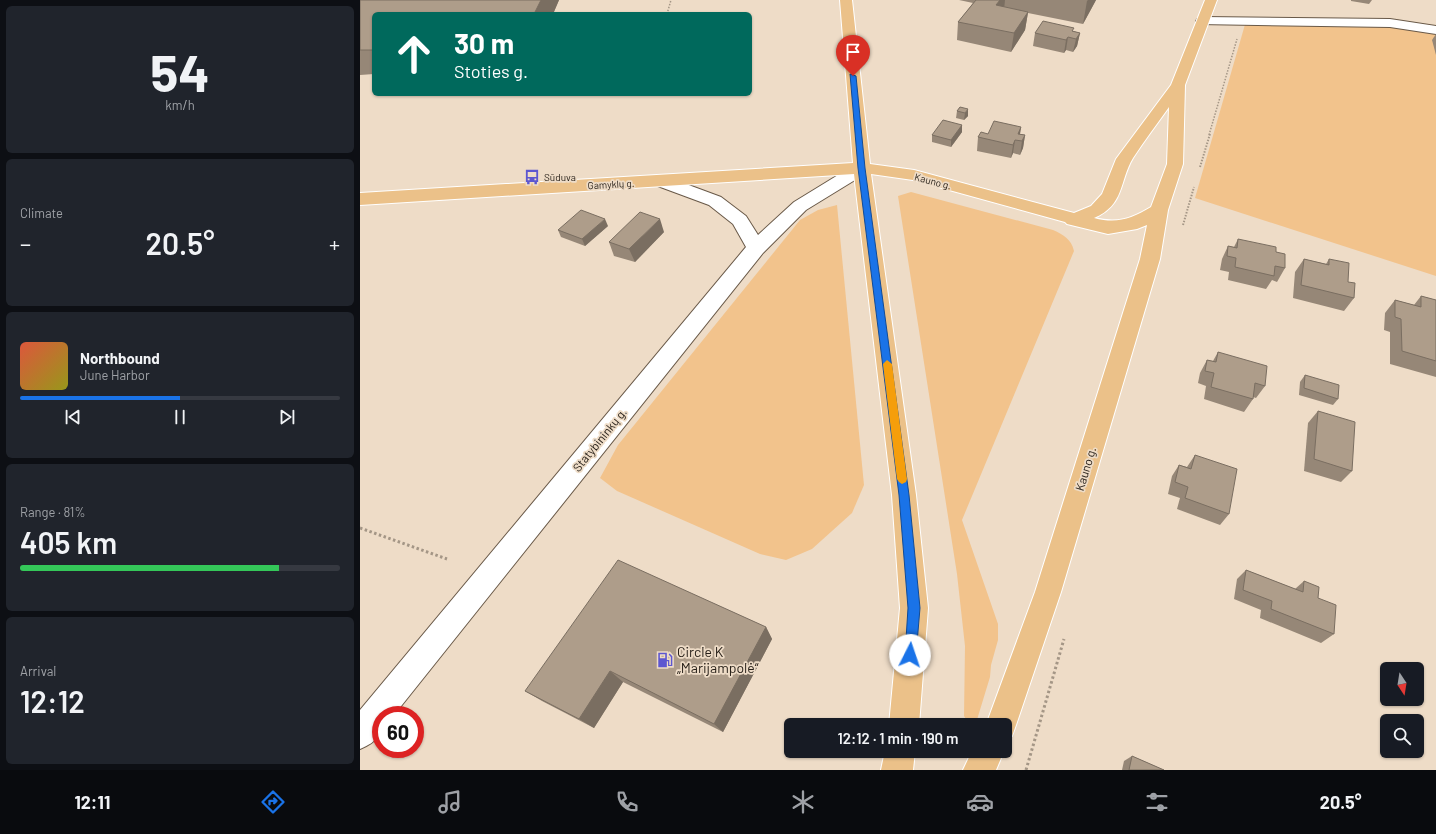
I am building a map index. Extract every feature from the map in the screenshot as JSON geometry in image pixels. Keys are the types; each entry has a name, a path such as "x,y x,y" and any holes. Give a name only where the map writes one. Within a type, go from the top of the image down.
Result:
{"main road":[{"path":"846,0 862,168 904,495 914,608 905,718"},
{"name":"Kauno g.","path":"1073,220 1097,210 1110,196 1124,159 1178,85 1211,0"},
{"name":"Kauno g.","path":"1004,718 1048,592 1148,267 1159,210 1175,164 1178,85"},
{"name":"Gamyklų g.","path":"360,199 862,168"},
{"name":"Kauno g.","path":"862,168 914,175 1073,220 1108,228 1137,223 1159,210"},
{"path":"897,770 899,758"},
{"path":"979,770 985,758"}],"street":[{"path":"1203,21 1390,23 1436,30"},
{"name":"Statybininkų g.","path":"360,734 756,248 800,206 862,168"},
{"path":"661,181 715,201 740,220 756,248"}],"path":[{"path":"668,12 671,0"},
{"path":"360,528 447,559"}],"shaded area":[{"path":"1246,21 1390,23 1436,30 1436,276 1195,198"},
{"path":"911,192 1053,230 1071,243 1074,251 962,520 998,624 998,640 991,665 990,677 978,718 965,718 964,716 965,646 957,574 898,196"},
{"path":"837,205 864,485 852,513 812,549 786,560 760,554 617,491 600,478 618,445 800,220 818,210"}],"building":[{"path":"360,0 541,0 535,12 372,12 372,50 360,50"},
{"path":"976,0 1000,0 996,5 1028,12 1014,33 958,22"},
{"path":"1043,21 1074,28 1072,31 1080,33 1076,39 1068,37 1066,40 1035,33"},
{"path":"960,107 968,109 965,113 957,111"},
{"path":"943,120 962,125 951,140 932,135"},
{"path":"994,121 1021,127 1018,134 1025,135 1022,141 1015,140 1013,145 978,137 981,132 988,134"},
{"path":"581,210 605,219 582,239 558,230"},
{"path":"640,212 660,219 629,249 609,242"},
{"path":"1238,239 1276,247 1276,252 1285,254 1285,268 1275,266 1274,276 1235,267 1236,258 1227,256 1228,246 1237,248"},
{"path":"1304,259 1329,265 1329,259 1349,263 1348,282 1355,283 1354,298 1301,285"},
{"path":"1421,296 1436,300 1436,361 1402,351 1401,319 1395,317 1395,300 1421,307"},
{"path":"1218,352 1267,366 1265,386 1255,383 1253,399 1211,387 1214,373 1205,371 1207,360 1216,362"},
{"path":"1305,375 1339,385 1338,399 1304,388"},
{"path":"1318,411 1355,422 1352,471 1314,459"},
{"path":"1195,455 1237,469 1229,514 1185,498 1188,487 1175,482 1179,465 1191,469"},
{"name":"Circle K „Marijampolė“","path":"618,560 766,627 714,724 610,671 579,719 525,691"},
{"path":"1246,570 1303,592 1304,581 1319,587 1318,598 1336,605 1334,634 1271,609 1272,601 1243,590"},
{"path":"1132,756 1164,770 1129,770"}],"slow traffic":[{"path":"887,364 902,479"}],"place":[{"name":"Sūduva","path":"532,177"},
{"name":"Circle K „Marijampolė“","path":"665,660"}],"route":[{"path":"853,76 862,168 904,495 914,608 910,655"}]}
